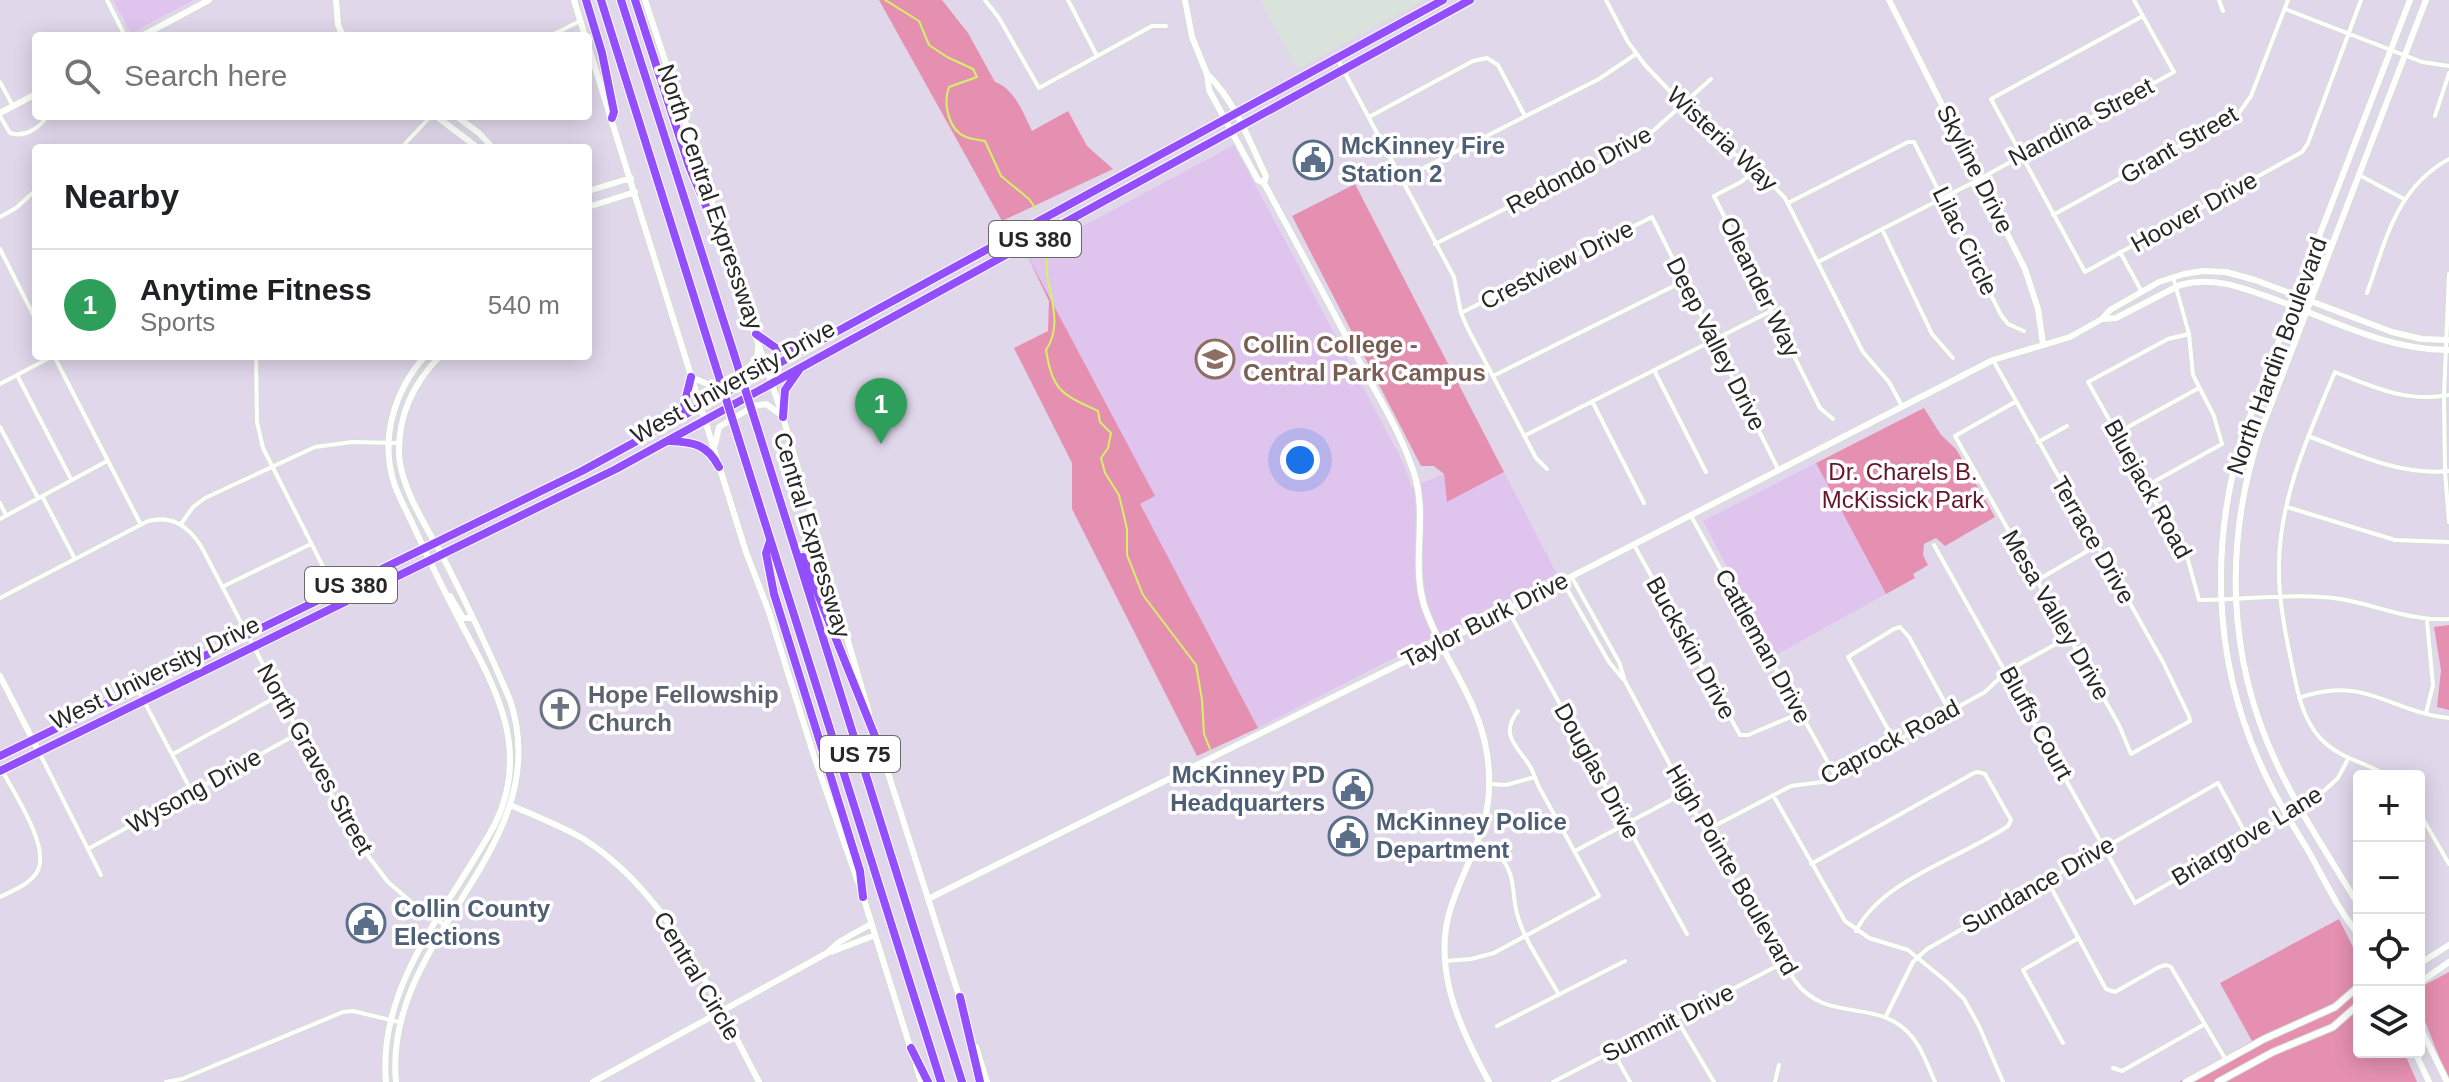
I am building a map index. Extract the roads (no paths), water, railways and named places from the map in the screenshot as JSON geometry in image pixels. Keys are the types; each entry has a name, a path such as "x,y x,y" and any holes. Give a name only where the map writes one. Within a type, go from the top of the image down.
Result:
{"highway":[{"path":"586,0 605,63 614,112 612,118"},
{"name":"Central Expressway","path":"601,0 941,1082"},
{"name":"Central Expressway","path":"621,0 962,1082"},
{"path":"635,0 689,166 735,275"},
{"name":"West University Drive","path":"0,756 436,544 670,424 1443,0"},
{"name":"West University Drive","path":"1,770 669,441 1470,0"},
{"path":"877,311 884,323"},
{"path":"756,334 776,348 805,349"},
{"path":"783,417 785,390 801,367"},
{"path":"670,424 684,406 691,377"},
{"path":"669,441 702,445 719,467"},
{"path":"779,497 883,756"},
{"path":"771,540 766,553 774,594 860,871 863,897"},
{"path":"960,997 980,1082"},
{"path":"911,1048 928,1082"}],"street":[{"path":"107,0 123,32"},
{"path":"149,32 209,0"},
{"path":"336,0 341,32"},
{"path":"574,0 584,32"},
{"name":"North Central Expressway","path":"645,0 783,417 883,756 987,1082"},
{"path":"985,0 1039,88 1152,26 1166,26"},
{"path":"1068,0 1097,56"},
{"path":"1185,0 1192,37 1207,74 1209,90 1226,120 1236,128 1266,176 1264,183 1407,455 1415,476 1420,502 1419,581 1425,605 1480,719 1491,784 1485,821 1475,853 1450,908 1445,961 1453,1006 1465,1039 1489,1082"},
{"name":"Wisteria Way","path":"1606,0 1636,54 1722,146 1757,169 1788,203 1863,352 1889,382 1903,407"},
{"name":"Skyline Drive","path":"1889,0 2025,269 2038,309 2043,344"},
{"path":"2053,215 1991,99 2143,16 2134,0"},
{"path":"2219,0 2223,11"},
{"name":"Grant Street","path":"2053,215 2239,113 2251,96 2288,0"},
{"path":"2350,34 2361,0"},
{"name":"North Hardin Boulevard","path":"2353,926 2259,762 2239,709 2227,659 2221,600 2221,542 2234,469 2245,429 2410,0"},
{"name":"North Hardin Boulevard","path":"2353,896 2275,760 2253,702 2242,654 2235,600 2237,536 2249,469 2260,433 2426,0"},
{"path":"2285,9 2426,63 2449,66"},
{"name":"Nandina Street","path":"1818,262 2174,72 2143,16"},
{"path":"558,32 580,21"},
{"name":"Hoover Drive","path":"2053,215 2085,272 2302,152 2350,34"},
{"path":"1401,179 1599,79 1636,54"},
{"path":"592,57 704,421 863,897 921,1082"},
{"path":"1337,58 1455,281 1461,313 1493,376 1536,458 1547,469"},
{"path":"1369,117 1473,61 1487,58 1498,65 1525,116"},
{"path":"2435,116 2449,73"},
{"path":"1207,74 1219,85 1236,115 1236,128"},
{"name":"Redondo Drive","path":"1435,244 1644,139 1711,79"},
{"path":"0,82 13,106"},
{"path":"32,96 0,115 10,133 19,135 37,127 43,120"},
{"path":"405,144 430,120"},
{"path":"440,120 472,144"},
{"path":"461,120 489,144"},
{"name":"Lilac Circle","path":"1788,203 1896,148 1914,142 2001,315 2008,324 2024,331"},
{"path":"2367,293 2404,199 2428,172 2449,159"},
{"name":"Oleander Way","path":"1757,169 1741,182 1714,196 1820,408 1833,419"},
{"path":"2359,175 2404,199"},
{"path":"592,190 631,178"},
{"path":"592,206 635,192"},
{"path":"0,217 32,194"},
{"name":"Deep Valley Drive","path":"1652,217 1779,471"},
{"name":"Crestview Drive","path":"1461,313 1652,217"},
{"path":"1882,229 1932,334 1953,358"},
{"path":"0,249 32,312"},
{"path":"2120,252 2142,292"},
{"path":"2102,319 2110,310 2173,277 2203,271 2226,272 2298,295 2392,332 2422,339 2447,340"},
{"path":"2449,274 2446,396 2449,522"},
{"path":"2148,485 2222,444 2214,416 2190,362 2189,334 2173,277"},
{"path":"1493,376 1684,281"},
{"path":"2102,319 2116,318 2177,286 2192,282 2223,282 2397,344 2447,350"},
{"path":"1524,436 1771,311"},
{"name":"Taylor Burk Drive","path":"928,899 1442,643 1993,360 2070,337 2102,319"},
{"path":"691,377 713,385 750,367 758,357 756,334"},
{"name":"Bluejack Road","path":"2189,334 2168,339 2088,382 2188,560 2199,600 2221,600"},
{"path":"0,384 46,360"},
{"path":"56,360 141,525"},
{"path":"256,360 259,436 341,604"},
{"path":"386,1082 385,1050 389,1019 405,977 508,804 509,742 506,720 495,689 395,486 389,443 392,415 410,374 422,360"},
{"path":"396,1082 395,1053 399,1022 414,980 494,842 517,776 518,750 513,712 504,686 403,478 402,423 411,394 436,360"},
{"name":"Terrace Drive","path":"1993,360 2163,662 2190,721 2131,754"},
{"path":"1654,370 1706,472"},
{"path":"2374,770 2348,759 2318,735 2299,698 2280,597 2279,561 2287,507 2308,436 2335,372 2389,393 2409,397 2446,396"},
{"path":"17,375 72,480"},
{"path":"2117,433 2199,388"},
{"path":"1592,401 1644,503"},
{"name":"Mesa Valley Drive","path":"2015,402 1955,436 2119,725 2131,754"},
{"path":"715,453 719,427 754,406 766,404 783,417"},
{"path":"2038,442 2067,426"},
{"path":"0,427 75,559"},
{"path":"2308,436 2392,468 2421,472 2447,471"},
{"path":"0,598 141,525 164,519 181,524 199,501 315,447 400,443"},
{"path":"0,519 108,461"},
{"path":"0,503 6,515"},
{"path":"2287,507 2395,540 2449,542"},
{"name":"Cattleman Drive","path":"1691,516 1835,775"},
{"name":"North Graves Street","path":"181,524 201,546 353,836 374,866 401,895 446,926"},
{"path":"222,587 311,544"},
{"name":"Buckskin Drive","path":"1634,545 1740,735 1748,735 1800,713"},
{"name":"Bluffs Court","path":"1934,545 2135,903"},
{"path":"2036,581 2097,546"},
{"name":"High Pointe Boulevard","path":"1571,576 1619,662 1625,681 1705,831 1801,989 1818,1003 1833,1008 1886,1016"},
{"name":"High Pointe Boulevard","path":"1563,581 1609,662 1625,681"},
{"path":"444,590 455,601 463,618 473,618"},
{"path":"2221,600 2323,597 2427,621 2449,619"},
{"name":"Douglas Drive","path":"1507,608 1687,934"},
{"path":"2426,713 2433,685 2427,621"},
{"path":"1895,742 1848,657 1900,627 1909,637 1950,712"},
{"name":"Caprock Road","path":"1705,831 1791,786 1822,782 1985,692 2007,671 2068,638"},
{"path":"0,676 101,875"},
{"path":"495,689 504,686"},
{"path":"2299,698 2327,689 2366,692 2449,718"},
{"path":"138,690 192,792"},
{"path":"173,754 280,695"},
{"path":"1445,961 1494,953 1599,896 1509,732 1510,721 1518,711"},
{"name":"Wysong Drive","path":"88,849 299,733"},
{"name":"Briargrove Lane","path":"2135,903 2327,790 2348,759"},
{"path":"0,897 31,879 41,858 35,836 1,770"},
{"path":"1811,864 1978,772 1985,774 2010,823 1885,897 1867,914 1856,931"},
{"path":"1491,784 1506,785 1535,777"},
{"name":"Sundance Drive","path":"1886,1016 1917,957 1934,944 2218,783 2248,838"},
{"path":"1575,851 1686,792"},
{"path":"1773,795 1839,912 1856,931 1903,948 1917,957 1964,999 2003,1082"},
{"name":"Central Circle","path":"508,804 582,839 630,877 677,933 759,1082"},
{"path":"2425,822 2449,864"},
{"path":"1501,858 1513,878 1518,917 1559,995"},
{"path":"2047,880 2109,992 2115,992 2166,965 2171,967 2226,1060"},
{"path":"2334,896 2348,888"},
{"path":"827,953 839,942 871,924"},
{"path":"593,1082 827,953 875,935"},
{"path":"2063,1043 2023,970 2077,939"},
{"path":"2425,960 2449,945"},
{"path":"1497,1026 1625,961"},
{"path":"2425,979 2449,962"},
{"name":"Summit Drive","path":"1553,1082 1783,963"},
{"path":"2186,1082 2272,1035 2335,1007 2353,991"},
{"path":"2218,1082 2273,1052 2333,1027 2353,1009"},
{"path":"166,1082 182,1079 343,1012 353,1011 399,1022"},
{"path":"1886,1016 1915,1040 1935,1082"},
{"path":"1676,1018 1714,1082"},
{"path":"2113,1068 2122,1071 2205,1024"},
{"path":"2425,1037 2447,1082"},
{"path":"1612,1050 1630,1082"},
{"path":"2418,1058 2429,1082"},
{"path":"1775,1082 1779,1065"}],"waterway":[{"path":"885,0 919,21 929,45 973,69 977,77 949,87 947,108 951,122 966,137 985,141 1001,176 1029,199 1036,209"},
{"path":"1047,242 1047,274 1054,322 1046,350 1048,364 1061,390 1098,411 1100,422 1111,433 1108,448 1101,458 1105,473 1119,495 1127,529 1127,555 1143,595 1196,665 1204,734 1210,749"}],"place":[{"name":"McKinney Fire Station 2","path":"1313,160"},
{"name":"Collin College - Central Park Campus","path":"1215,359"},
{"name":"Anytime Fitness","path":"881,444"},
{"name":"Hope Fellowship Church","path":"560,709"},
{"name":"McKinney PD Headquarters","path":"1353,789"},
{"name":"McKinney Police Department","path":"1348,836"},
{"name":"Collin County Elections","path":"366,923"}],"park label":[{"name":"Dr. Charels B. McKissick Park","path":"1903,486"}]}
